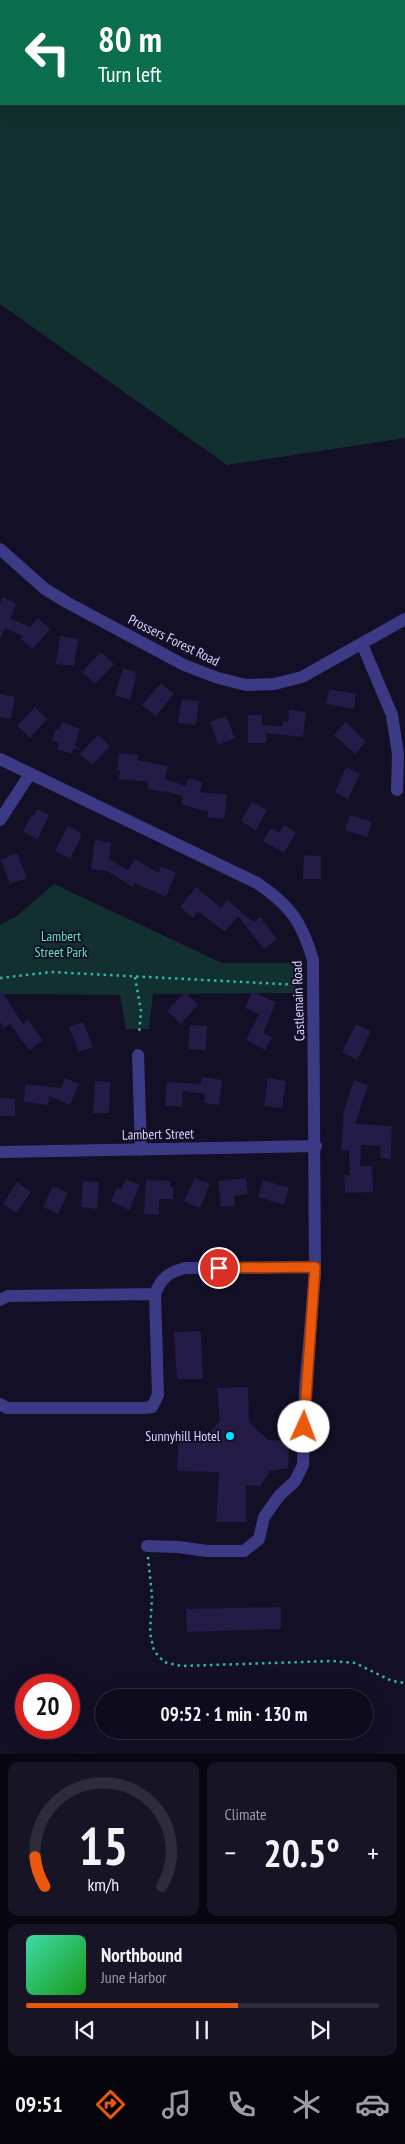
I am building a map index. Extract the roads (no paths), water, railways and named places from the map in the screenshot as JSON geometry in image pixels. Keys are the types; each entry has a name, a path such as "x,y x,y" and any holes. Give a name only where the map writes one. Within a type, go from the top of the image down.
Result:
{"street":[{"name":"Prossers Forest Road","path":"0,548 34,580 56,596 162,654 218,678 246,685 289,681 316,671 405,620"},
{"path":"362,644 392,715 397,746 397,790"},
{"name":"Castlemain Road","path":"0,759 257,884 278,897 295,918 306,936 313,960 316,1146 315,1270 305,1389 303,1466 295,1481 279,1496 264,1517 259,1539 244,1551 207,1551 178,1547 147,1546"},
{"path":"0,820 30,774"},
{"path":"138,1055 141,1150"},
{"name":"Lambert Street","path":"0,1152 316,1146"},
{"path":"0,1404 7,1408 152,1407 158,1395 155,1294 165,1276 173,1271 184,1268 315,1270"},
{"path":"0,1300 8,1296 155,1294"}],"place":[{"name":"Sunnyhill Hotel","path":"230,1436"}],"park label":[{"name":"Lambert Street Park","path":"61,944"}]}
